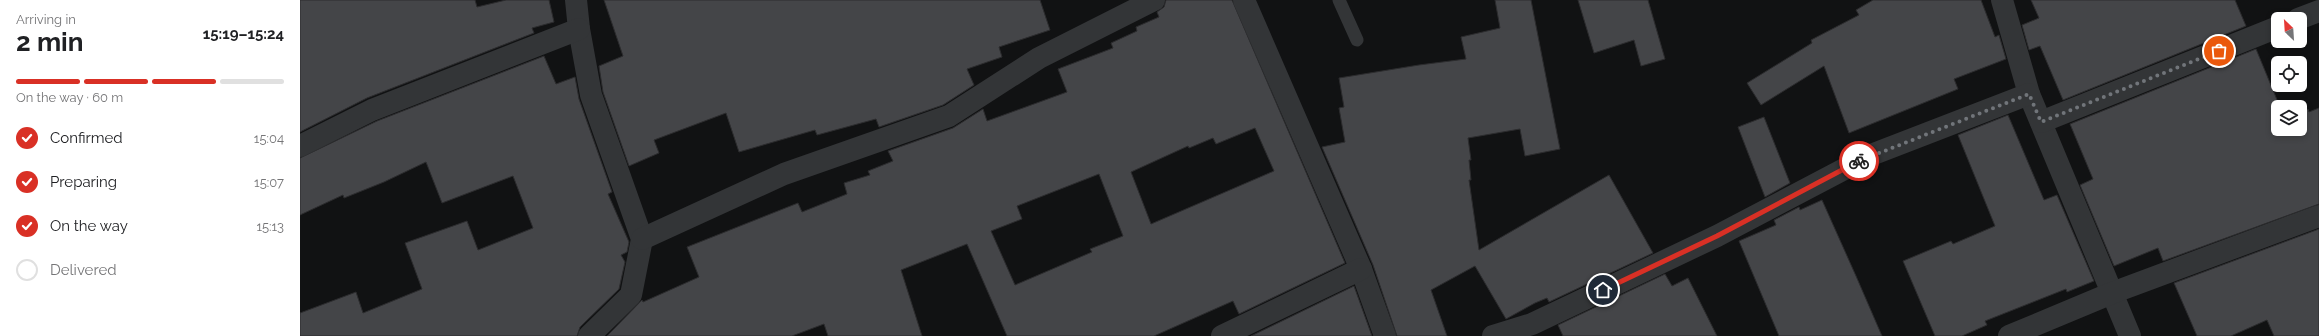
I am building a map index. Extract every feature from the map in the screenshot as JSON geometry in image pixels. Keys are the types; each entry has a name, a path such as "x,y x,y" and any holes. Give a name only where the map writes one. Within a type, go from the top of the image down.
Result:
{"street":[{"path":"576,0 579,29 591,95 642,239 631,295 589,336"},
{"path":"642,239 784,174 949,116 1039,58 1154,0"},
{"path":"1244,0 1361,269 1385,336"},
{"path":"2002,0 2029,94 2130,336"},
{"path":"2307,15 2319,10"},
{"path":"300,146 372,110 579,29"},
{"path":"2041,122 2271,30"},
{"path":"1493,336 1534,330 1871,155 2029,94"},
{"path":"2009,336 2112,293 2319,216"},
{"path":"1222,336 1361,269"}],"lane":[{"path":"1339,0 1357,40"}],"building":[{"path":"300,0 475,0 477,7 506,0 549,0 554,22 532,28 534,33 367,98 300,132"},
{"path":"604,0 1040,0 1050,30 999,47 1002,57 967,69 974,85 943,105 879,127 876,119 817,135 815,130 739,152 726,113 654,140 659,153 629,166 603,92 599,66 623,56"},
{"path":"1166,0 1232,0 1345,263 1239,314 1233,301 1154,336 1007,336 967,244 901,270 922,336 828,336 824,324 792,336 607,336 642,300 643,302 699,277 687,247 798,203 802,212 847,194 844,183 870,175 868,171 893,161 888,151 953,128 983,109 987,121 1067,92 1058,69 1113,48 1111,43 1137,31 1136,27 1159,17 1157,12 1164,7","holes":["1255,128 1274,171 1151,224 1131,172 1188,146 1189,148 1213,138 1216,144","1099,174 1123,236 1090,249 1092,252 1015,285 991,231 1022,219 1017,206"]},
{"path":"1495,0 1531,0 1560,149 1525,156 1520,129 1468,138 1471,160 1469,160 1471,180 1469,180 1479,250 1609,175 1653,253 1549,302 1547,298 1535,303 1506,319 1475,266 1431,290 1447,336 1397,336 1373,265 1322,147 1345,142 1339,108 1344,107 1339,78 1466,59 1461,37 1500,28"},
{"path":"1578,0 1648,0 1665,59 1641,66 1634,40 1594,53"},
{"path":"1873,0 1981,0 1995,37 1999,35 2006,59 1954,79 1958,89 1849,133 1824,66 1761,105 1747,83 1812,43 1811,40 1859,15 1856,10"},
{"path":"2031,0 2235,0 2246,26 2063,100 2040,46 2029,50 2022,25 2039,18"},
{"path":"2256,49 2271,85 2271,92 2274,92 2277,100 2271,100 2271,136 2307,136 2307,109 2309,112 2319,108 2319,204 2163,261 2158,248 2114,266 2080,185 2093,179 2070,124"},
{"path":"544,56 556,84 575,77 579,99 612,192 608,194 629,242 627,252 621,255 625,262 619,289 580,327 577,336 300,336 300,313 356,292 363,313 422,289 405,243 467,221 478,250 533,228 513,176 442,203 426,162 384,182 344,198 343,195 300,215 300,158 377,121"},
{"path":"2008,115 2044,200 2057,195 2094,281 2067,292 2066,289 1985,321 1987,325 1962,336 1935,336 1903,261 1951,241 1953,244 1995,226 1958,135"},
{"path":"1764,117 1790,183 1765,197 1738,127"},
{"path":"1822,200 1882,336 1779,336 1739,241 1776,225 1774,220 1799,207 1800,210"},
{"path":"2319,229 2319,336 2274,336 2267,320 2231,336 2197,336 2174,283"},
{"path":"1665,274 1672,286 1688,278 1717,336 1563,336 1558,325"},
{"path":"1354,286 1372,336 1251,336"}],"way so far":[{"path":"1859,161 2029,94 2041,122 2219,51"}],"route":[{"path":"1603,290 1717,236 1859,161"}]}
